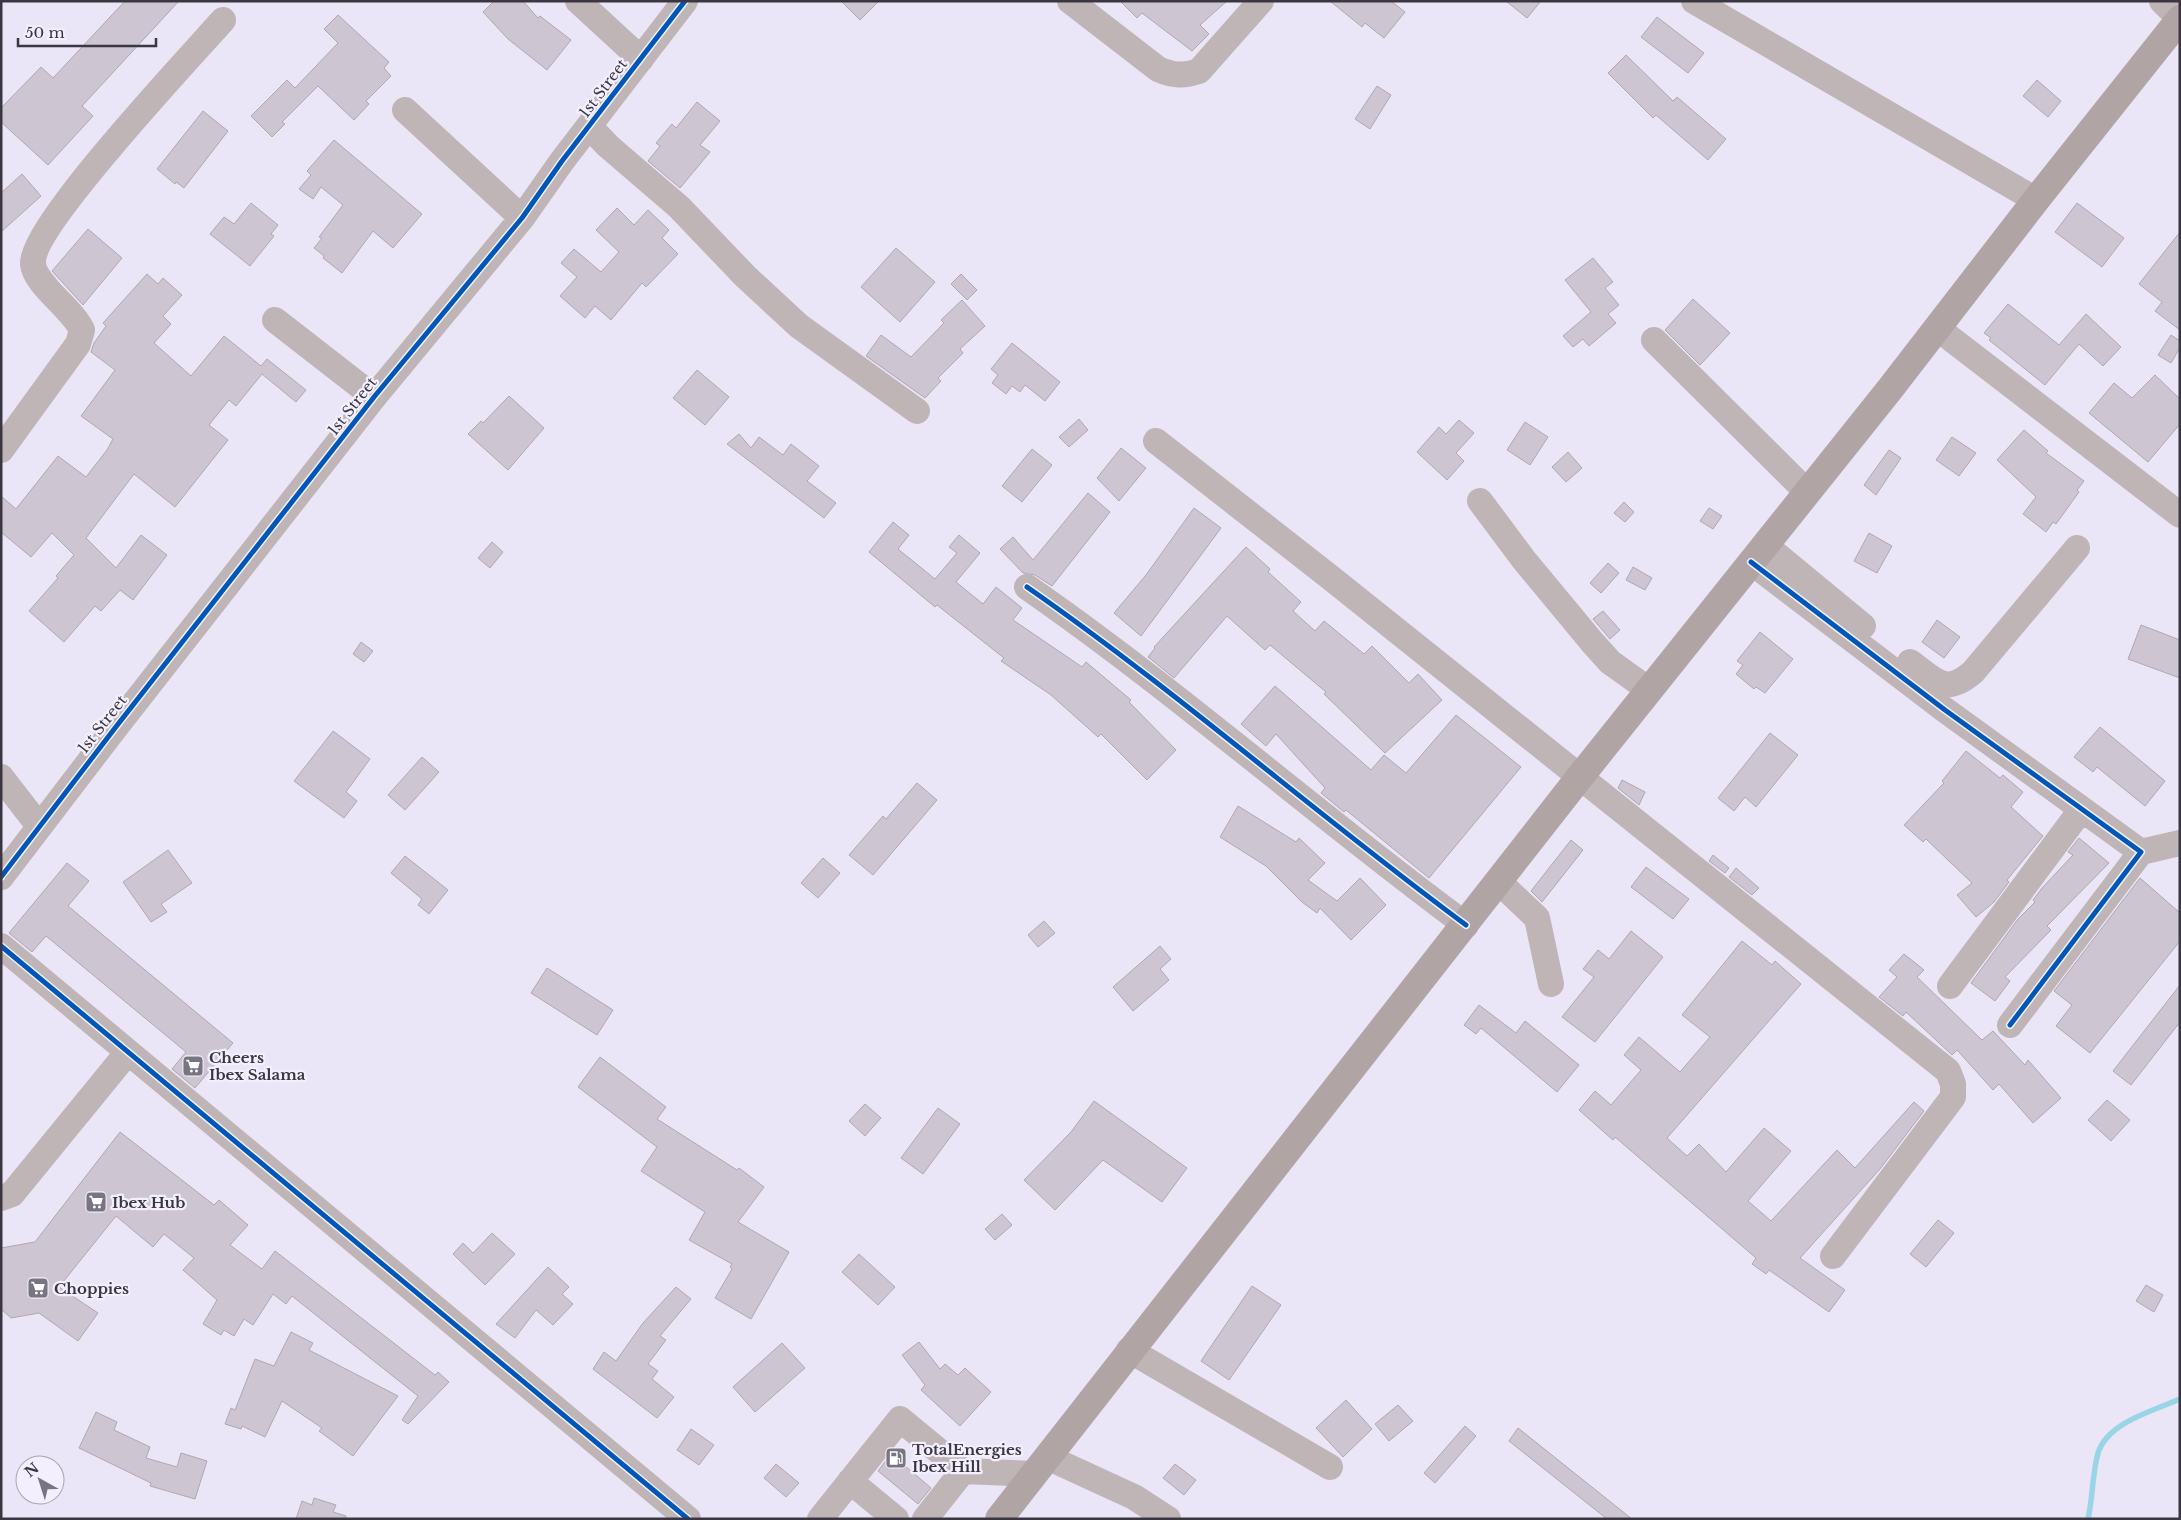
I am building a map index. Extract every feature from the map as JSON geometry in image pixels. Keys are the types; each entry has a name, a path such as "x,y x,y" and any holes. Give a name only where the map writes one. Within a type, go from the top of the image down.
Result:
{"main road":[{"path":"999,1519 1129,1350 1466,925 1579,778 2180,19"}],"street":[{"path":"578,1 641,59"},
{"name":"1st Street","path":"1,877 374,397 522,218 589,126 685,1"},
{"path":"1070,1 1158,69 1170,74 1186,75 1200,71 1261,1"},
{"path":"1694,1 2036,200"},
{"path":"2162,1 2180,19"},
{"path":"1,450 78,344 82,330 77,318 40,280 33,264 39,242 66,201 222,20"},
{"path":"405,110 522,218"},
{"path":"589,126 608,146 679,207 745,276 799,326 917,411"},
{"path":"275,320 374,397"},
{"path":"1937,328 2180,515"},
{"path":"1654,340 1807,492"},
{"path":"1156,441 1331,578 1948,1071 1953,1084 1953,1098 1833,1256"},
{"path":"1480,502 1524,560 1592,642 1610,662 1649,690"},
{"path":"1758,554 1934,680 1949,686 1960,683 1973,672 2077,548"},
{"path":"1758,554 1945,710 2141,852"},
{"path":"1027,587 1118,652 1396,873 1466,925"},
{"path":"1,777 39,826"},
{"path":"1950,986 2081,810"},
{"path":"2010,1025 2141,852 2180,843"},
{"path":"1499,882 1537,918 1551,984"},
{"path":"1,946 688,1519"},
{"path":"1,1198 12,1194 128,1052"},
{"path":"1129,1350 1330,1467"},
{"path":"820,1519 900,1419 963,1471 1040,1466 1134,1497 1168,1519"},
{"path":"925,1519 963,1471"},
{"path":"850,1482 896,1519"}],"building":[{"path":"125,1 179,1 82,106 93,116 48,165 1,122 1,108 41,67 53,78"},
{"path":"494,1 523,1 538,18 540,16 571,40 547,70 508,39 483,12"},
{"path":"841,1 879,1 860,20"},
{"path":"1120,1 1227,1 1200,25 1209,34 1192,51 1142,13 1137,18"},
{"path":"1330,1 1391,1 1405,12 1384,38 1365,23 1362,27"},
{"path":"1506,1 1541,1 1527,18"},
{"path":"338,15 389,62 384,68 391,76 366,101 369,104 354,120 318,86 282,122 285,124 272,137 251,116 287,80 295,88 338,43 324,29"},
{"path":"1657,17 1704,53 1688,73 1641,37"},
{"path":"1626,55 1673,101 1677,97 1726,139 1708,160 1656,115 1653,118 1608,73"},
{"path":"2037,80 2061,101 2048,117 2023,96"},
{"path":"1377,86 1391,95 1370,129 1355,119"},
{"path":"697,102 720,121 700,145 710,152 680,188 648,161 660,146 656,143 672,124 676,128"},
{"path":"203,111 228,131 184,188 176,182 175,184 157,169"},
{"path":"334,140 422,214 393,248 373,231 342,273 314,248 322,238 319,237 343,205 321,187 313,199 299,189 311,175 307,171"},
{"path":"22,174 41,196 1,232 1,193"},
{"path":"251,203 278,225 271,234 274,236 250,266 210,234 224,217 234,224"},
{"path":"2077,203 2124,238 2102,267 2055,232"},
{"path":"617,208 634,225 648,210 669,230 662,238 678,254 646,287 642,283 611,320 595,306 585,318 560,296 577,277 561,263 574,249 601,272 619,252 596,230"},
{"path":"88,229 122,258 83,305 52,271"},
{"path":"2180,232 2180,330 2155,311 2162,302 2139,284"},
{"path":"896,248 935,282 900,322 861,287"},
{"path":"1593,258 1613,282 1605,288 1619,305 1608,314 1616,323 1589,346 1583,339 1573,347 1563,336 1591,312 1565,280"},
{"path":"147,274 158,284 163,278 182,295 163,316 171,324 154,343 191,376 224,336 261,366 267,359 306,390 296,402 262,374 236,406 229,400 209,425 228,440 175,507 134,474 86,538 116,568 141,535 167,555 133,600 120,590 101,611 95,606 64,642 29,611 58,578 56,576 74,555 52,533 31,557 1,532 1,496 16,509 58,456 86,477 107,450 113,439 81,416 115,370 91,352 94,343 106,326 103,323"},
{"path":"961,274 977,290 967,300 951,284"},
{"path":"1693,299 1730,333 1700,365 1665,330"},
{"path":"962,300 985,326 960,349 963,353 938,378 941,381 925,398 866,356 881,335 911,357 944,323 941,320"},
{"path":"2008,304 2059,345 2086,314 2121,347 2103,366 2079,344 2045,385 1989,340 1991,338 1984,333"},
{"path":"2171,335 2180,341 2180,348 2171,363 2158,355"},
{"path":"1012,343 1060,382 1045,401 1025,385 1020,392 1012,386 1006,394 992,383 998,375 991,369"},
{"path":"697,370 729,397 705,425 673,398"},
{"path":"2155,375 2180,399 2180,424 2148,462 2089,413 2114,383 2132,398"},
{"path":"509,396 544,428 508,470 468,434 481,421 483,423"},
{"path":"1079,419 1088,430 1069,447 1059,437"},
{"path":"1459,420 1474,433 1456,453 1464,461 1447,480 1417,452 1439,427 1446,434"},
{"path":"1525,422 1548,437 1530,465 1507,450"},
{"path":"2024,430 2048,451 2046,453 2084,481 2077,490 2079,492 2056,524 2053,522 2046,532 2023,514 2036,497 1997,460"},
{"path":"739,434 751,448 759,437 783,455 791,444 819,466 807,481 836,503 824,518 727,444"},
{"path":"1952,437 1976,453 1959,476 1936,460"},
{"path":"1121,448 1146,468 1119,501 1097,478"},
{"path":"1032,449 1052,465 1022,502 1002,486"},
{"path":"1889,450 1901,458 1876,495 1864,485"},
{"path":"1568,452 1582,468 1566,482 1552,467"},
{"path":"1088,493 1110,512 1052,586 1035,575 1023,573 1000,549 1013,537 1033,560"},
{"path":"1624,502 1634,512 1625,522 1614,513"},
{"path":"1194,508 1221,528 1141,636 1114,613 1146,575"},
{"path":"1709,508 1722,516 1713,529 1700,521"},
{"path":"893,522 909,535 898,549 935,579 957,553 949,547 959,535 980,553 956,582 983,604 996,587 1022,608 1013,620 1082,667 1086,662 1131,700 1129,702 1176,750 1147,780 1101,734 1098,737 1051,695 1001,661 1004,658 937,605 935,607 869,552"},
{"path":"1869,533 1892,546 1877,573 1854,561"},
{"path":"492,542 503,552 490,568 478,558"},
{"path":"1246,547 1270,569 1268,572 1301,602 1293,611 1315,631 1324,621 1364,654 1372,646 1409,683 1418,674 1442,700 1385,753 1324,694 1326,692 1270,645 1265,650 1227,616 1174,678 1148,657 1154,647"},
{"path":"1608,563 1619,573 1601,593 1590,583"},
{"path":"1633,567 1652,578 1645,590 1626,580"},
{"path":"1603,611 1620,630 1610,639 1593,619"},
{"path":"1937,620 1960,637 1944,658 1922,642"},
{"path":"2141,625 2180,640 2180,678 2128,659"},
{"path":"1760,632 1793,659 1765,693 1756,687 1754,689 1736,674 1743,665 1737,661"},
{"path":"361,642 373,651 364,662 353,654"},
{"path":"1275,686 1371,770 1384,755 1406,773 1456,715 1521,767 1429,878 1346,810 1344,812 1321,793 1325,788 1276,734 1266,746 1241,724"},
{"path":"2100,727 2165,781 2145,806 2097,767 2093,772 2074,757"},
{"path":"333,731 370,759 346,792 357,801 344,818 294,781"},
{"path":"1770,733 1798,755 1756,807 1745,797 1734,811 1718,798"},
{"path":"1966,751 2000,778 2003,775 2023,792 2011,807 2043,836 2007,880 2009,882 1994,902 1976,917 1957,895 1972,883 1926,839 1923,842 1904,825 1944,783 1942,781"},
{"path":"422,757 439,772 405,810 388,795"},
{"path":"1622,780 1645,792 1639,805 1618,788"},
{"path":"917,783 937,800 873,875 849,855 883,816 886,819"},
{"path":"1238,806 1296,842 1299,838 1325,863 1308,880 1337,901 1360,878 1386,905 1351,940 1320,908 1317,913 1302,902 1266,866 1220,837"},
{"path":"2079,838 2109,863 2047,926 2051,930 2005,977 2010,981 1995,1001 1971,983 2018,919 2035,902 2033,900 2042,888 2073,855 2068,852"},
{"path":"1571,840 1583,850 1542,902 1531,891"},
{"path":"168,850 192,883 161,904 167,912 151,922 123,882"},
{"path":"1713,855 1729,868 1725,873 1709,861"},
{"path":"405,856 448,890 429,914 418,905 422,899 391,873"},
{"path":"823,858 840,873 818,898 801,883"},
{"path":"67,863 89,881 68,906 233,1043 195,1088 172,1069 186,1052 46,936 32,952 9,933"},
{"path":"1646,867 1689,899 1673,919 1631,887"},
{"path":"1736,868 1759,888 1752,895 1729,877"},
{"path":"2140,878 2180,913 2180,941 2090,1053 2056,1026 2072,1005 2054,991"},
{"path":"1044,921 1055,933 1038,947 1028,935"},
{"path":"1631,931 1663,957 1595,1042 1562,1017 1594,977 1583,969 1598,950 1609,959"},
{"path":"1742,941 1772,965 1775,961 1801,984 1667,1138 1687,1156 1699,1144 1726,1172 1764,1128 1791,1151 1748,1201 1771,1221 1837,1150 1855,1168 1914,1102 1924,1111 1880,1169 1800,1258 1845,1290 1829,1312 1769,1270 1766,1274 1752,1264 1756,1258 1615,1137 1613,1140 1579,1110 1595,1091 1611,1105 1641,1070 1624,1055 1639,1037 1680,1072 1710,1037 1682,1015"},
{"path":"1160,946 1171,959 1160,969 1169,980 1133,1011 1113,987"},
{"path":"1904,954 1924,970 1917,977 1982,1040 1993,1031 2025,1065 2028,1060 2061,1098 2033,1123 1999,1084 1993,1090 1957,1050 1952,1055 1906,1012 1903,1016 1879,997 1897,977 1889,970"},
{"path":"547,968 613,1010 597,1035 531,993"},
{"path":"2180,985 2180,1022 2131,1085 2113,1071"},
{"path":"1479,1005 1516,1033 1525,1021 1579,1065 1557,1092 1481,1028 1476,1034 1464,1025"},
{"path":"600,1057 666,1107 657,1119 737,1170 739,1168 764,1187 738,1222 789,1252 751,1319 715,1298 732,1269 730,1267 732,1264 689,1240 705,1212 641,1171 657,1147 578,1087"},
{"path":"2107,1100 2130,1120 2111,1141 2088,1120"},
{"path":"1094,1101 1187,1168 1162,1202 1103,1160 1055,1210 1024,1180 1071,1132"},
{"path":"865,1104 881,1118 865,1136 849,1121"},
{"path":"938,1108 960,1124 923,1174 901,1158"},
{"path":"120,1132 214,1205 219,1200 248,1225 230,1245 262,1269 275,1251 435,1375 438,1372 449,1382 408,1424 402,1420 418,1396 292,1296 286,1304 273,1294 253,1325 244,1319 234,1336 224,1330 221,1335 203,1324 217,1300 183,1270 194,1258 164,1234 153,1247 116,1216 59,1287 98,1313 78,1341 39,1313 11,1318 1,1309 1,1248 35,1242"},
{"path":"1002,1214 1012,1225 995,1240 985,1229"},
{"path":"1938,1220 1954,1233 1926,1267 1910,1254"},
{"path":"492,1233 515,1254 485,1285 453,1254 463,1243 473,1253"},
{"path":"859,1254 895,1287 878,1305 842,1272"},
{"path":"548,1267 569,1287 562,1294 573,1304 553,1325 536,1310 515,1338 496,1324"},
{"path":"2146,1285 2163,1295 2154,1312 2136,1301"},
{"path":"1252,1286 1281,1305 1229,1380 1201,1361"},
{"path":"676,1287 691,1299 660,1336 666,1340 648,1364 658,1371 652,1379 674,1397 657,1418 593,1369 604,1352 616,1361 643,1323"},
{"path":"291,1332 313,1343 309,1350 398,1396 353,1456 319,1431 322,1428 282,1401 265,1437 242,1426 241,1429 225,1424 231,1408 235,1410 255,1359 274,1366"},
{"path":"919,1342 940,1369 945,1364 958,1375 965,1368 991,1392 960,1426 921,1390 925,1385 902,1355"},
{"path":"782,1343 805,1368 755,1412 733,1387"},
{"path":"1346,1400 1372,1429 1343,1457 1316,1428"},
{"path":"1398,1405 1413,1421 1389,1441 1375,1424"},
{"path":"96,1412 117,1422 114,1430 150,1447 146,1458 177,1467 181,1453 207,1461 195,1499 150,1486 151,1483 79,1448"},
{"path":"1465,1426 1476,1436 1435,1483 1424,1473"},
{"path":"1518,1428 1632,1519 1607,1519 1509,1441"},
{"path":"691,1429 714,1445 699,1465 677,1450"},
{"path":"891,1454 931,1488 918,1504 878,1471"},
{"path":"776,1464 799,1483 786,1497 764,1478"},
{"path":"1175,1464 1196,1480 1184,1495 1163,1478"},
{"path":"314,1498 336,1505 333,1512 346,1516 346,1519 296,1519 302,1501 312,1505"}],"waterway":[{"path":"2088,1519 2096,1461 2103,1442 2121,1425 2180,1399"}],"cycle path":[{"path":"1,877 374,397 522,218 562,161 685,1"},
{"path":"1751,562 1945,710 2141,852 2010,1025"},
{"path":"1027,587 1193,711 1356,841 1466,925"},
{"path":"1,946 688,1519"}],"place":[{"name":"Cheers Ibex Salama","path":"193,1066"},
{"name":"Ibex Hub","path":"96,1202"},
{"name":"Choppies","path":"38,1288"},
{"name":"TotalEnergies Ibex Hill","path":"896,1458"}]}
